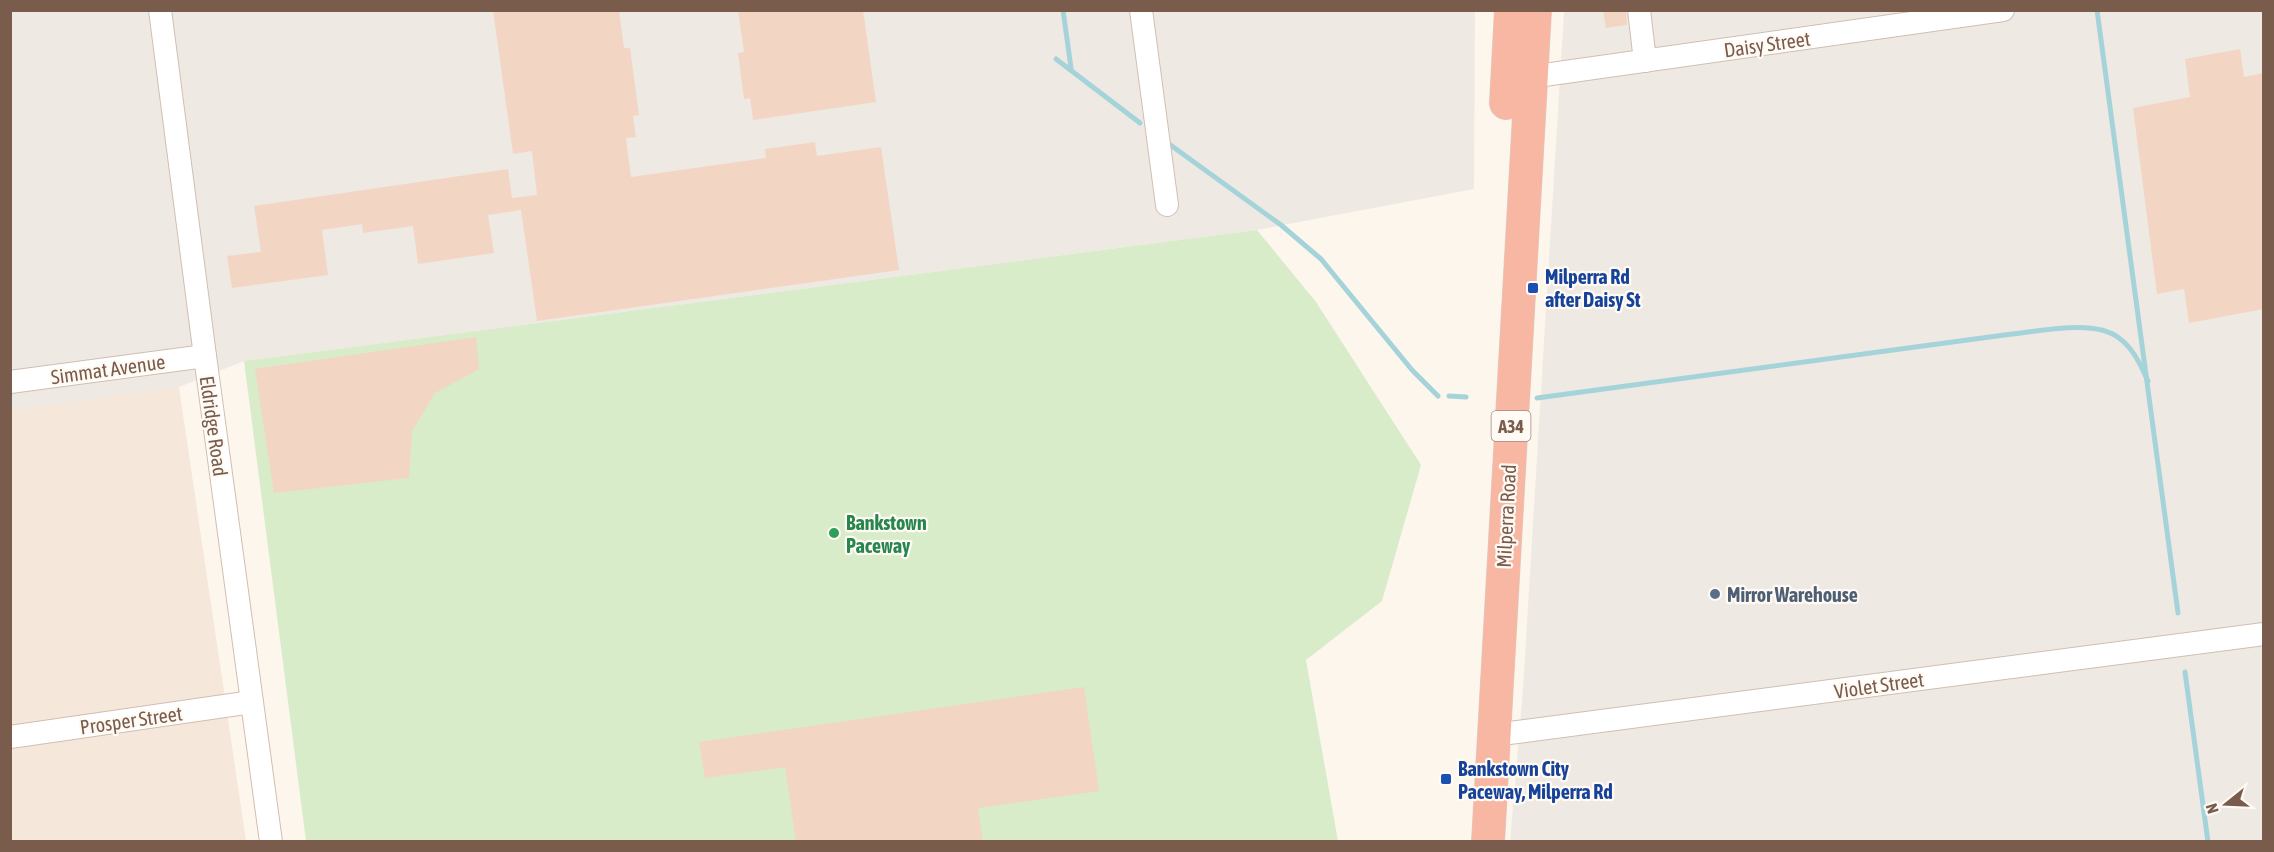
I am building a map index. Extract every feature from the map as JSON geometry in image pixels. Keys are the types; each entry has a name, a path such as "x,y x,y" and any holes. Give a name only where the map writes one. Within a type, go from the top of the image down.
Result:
{"highway":[{"name":"Milperra Road","path":"1466,842 1486,511 1511,10"},
{"name":"Milperra Road","path":"1488,842 1535,10"}],"street":[{"name":"Eldridge Road","path":"160,10 272,842"},
{"path":"1142,10 1167,205"},
{"path":"1639,10 1645,61"},
{"name":"Daisy Street","path":"1530,77 2003,10"},
{"name":"Simmat Avenue","path":"10,382 205,356"},
{"name":"Violet Street","path":"1494,735 2264,634"},
{"name":"Prosper Street","path":"10,737 252,702"}],"shaded area":[{"path":"10,11 1475,11 1474,189 1257,230 244,361 179,387 11,410"},
{"path":"1564,11 2263,11 2263,841 1510,842 1523,689"},
{"path":"179,387 246,841 11,841 10,410"}],"green space":[{"name":"Bankstown Paceway","path":"1257,230 1316,302 1421,465 1382,601 1306,660 1338,841 306,841 244,361"}],"building":[{"path":"493,10 619,10 624,48 630,48 639,115 633,116 636,137 626,138 631,177 766,158 765,149 815,142 817,156 881,147 899,270 537,321 521,210 488,215 494,253 418,264 413,226 363,233 362,224 322,230 328,275 232,288 227,256 261,252 254,206 508,169 512,198 537,195 532,151 513,154"},
{"path":"738,10 863,10 876,102 753,120 750,98 744,99 738,53 744,52"},
{"path":"1603,10 1626,10 1627,25 1606,28"},
{"path":"2240,49 2244,77 2264,73 2264,309 2189,323 2184,289 2157,294 2133,108 2190,97 2185,59"},
{"path":"476,337 479,369 435,393 412,431 409,478 274,493 255,369"},
{"path":"1084,687 1099,791 978,808 983,842 796,842 785,767 705,778 699,742"}],"waterway":[{"path":"1063,10 1071,68"},
{"path":"2097,10 2178,613"},
{"path":"1056,59 1140,123"},
{"path":"1169,144 1281,225 1321,259 1412,370 1438,396"},
{"path":"1537,398 2068,328 2096,329 2109,332 2119,338 2133,352 2148,381"},
{"path":"1449,396 1466,397"},
{"path":"2185,672 2208,842"}],"place":[{"name":"Milperra Rd after Daisy St","path":"1533,288"},
{"name":"Bankstown Paceway","path":"834,533"},
{"name":"Mirror Warehouse","path":"1715,594"},
{"name":"Bankstown City Paceway, Milperra Rd","path":"1446,779"}]}
